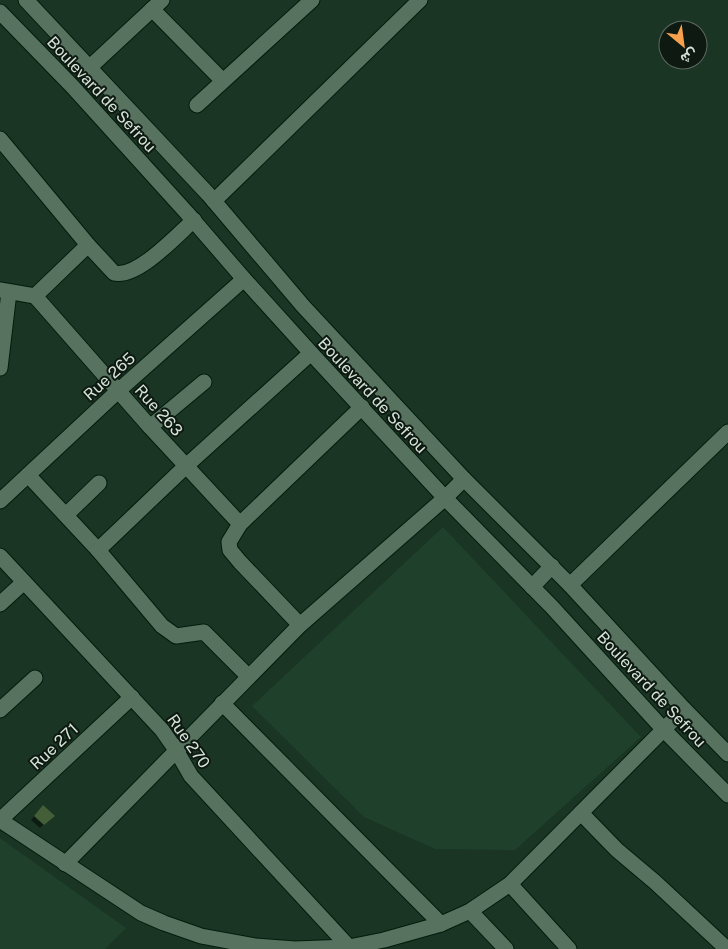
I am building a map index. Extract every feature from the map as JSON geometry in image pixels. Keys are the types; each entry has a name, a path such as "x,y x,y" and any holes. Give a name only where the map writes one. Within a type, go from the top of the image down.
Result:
{"street":[{"name":"Boulevard de Sefrou","path":"26,0 214,201 303,306 464,479 552,566 728,754"},
{"path":"214,201 420,0"},
{"path":"197,105 309,1"},
{"path":"90,67 157,5 223,81"},
{"name":"Boulevard de Sefrou","path":"0,12 72,86 194,220 244,279 445,498 728,795"},
{"path":"0,139 88,245 114,273 127,274 145,263 194,220"},
{"path":"219,250 240,232"},
{"path":"0,368 4,291 35,296 88,245"},
{"name":"Rue 265","path":"0,501 244,279"},
{"name":"Rue 263","path":"35,296 118,392 240,524"},
{"path":"98,550 186,466 311,353"},
{"path":"150,427 204,382"},
{"path":"300,624 230,550 228,542 240,524 362,407"},
{"path":"570,585 728,432"},
{"path":"28,475 98,550 167,630 176,636 204,632 248,676"},
{"path":"66,864 300,624 445,498 464,479"},
{"path":"66,515 99,483"},
{"name":"Rue 270","path":"0,556 162,730 191,776 350,947"},
{"path":"532,588 552,566"},
{"path":"0,604 24,582"},
{"path":"2,705 35,678"},
{"name":"Rue 271","path":"0,820 132,697"},
{"path":"222,703 441,924"},
{"path":"0,820 141,913 164,923 201,936 255,946 295,948 350,947 384,940 441,924 470,912 510,884 684,709"},
{"path":"581,813 616,850 726,945"},
{"path":"510,884 569,949"},
{"path":"470,912 506,949"}],"shaded area":[{"path":"443,527 641,737 515,850 435,849 364,817 252,706"},
{"path":"0,838 126,928 105,949 0,949"}],"building":[{"path":"43,805 55,816 44,825 34,816"}]}
